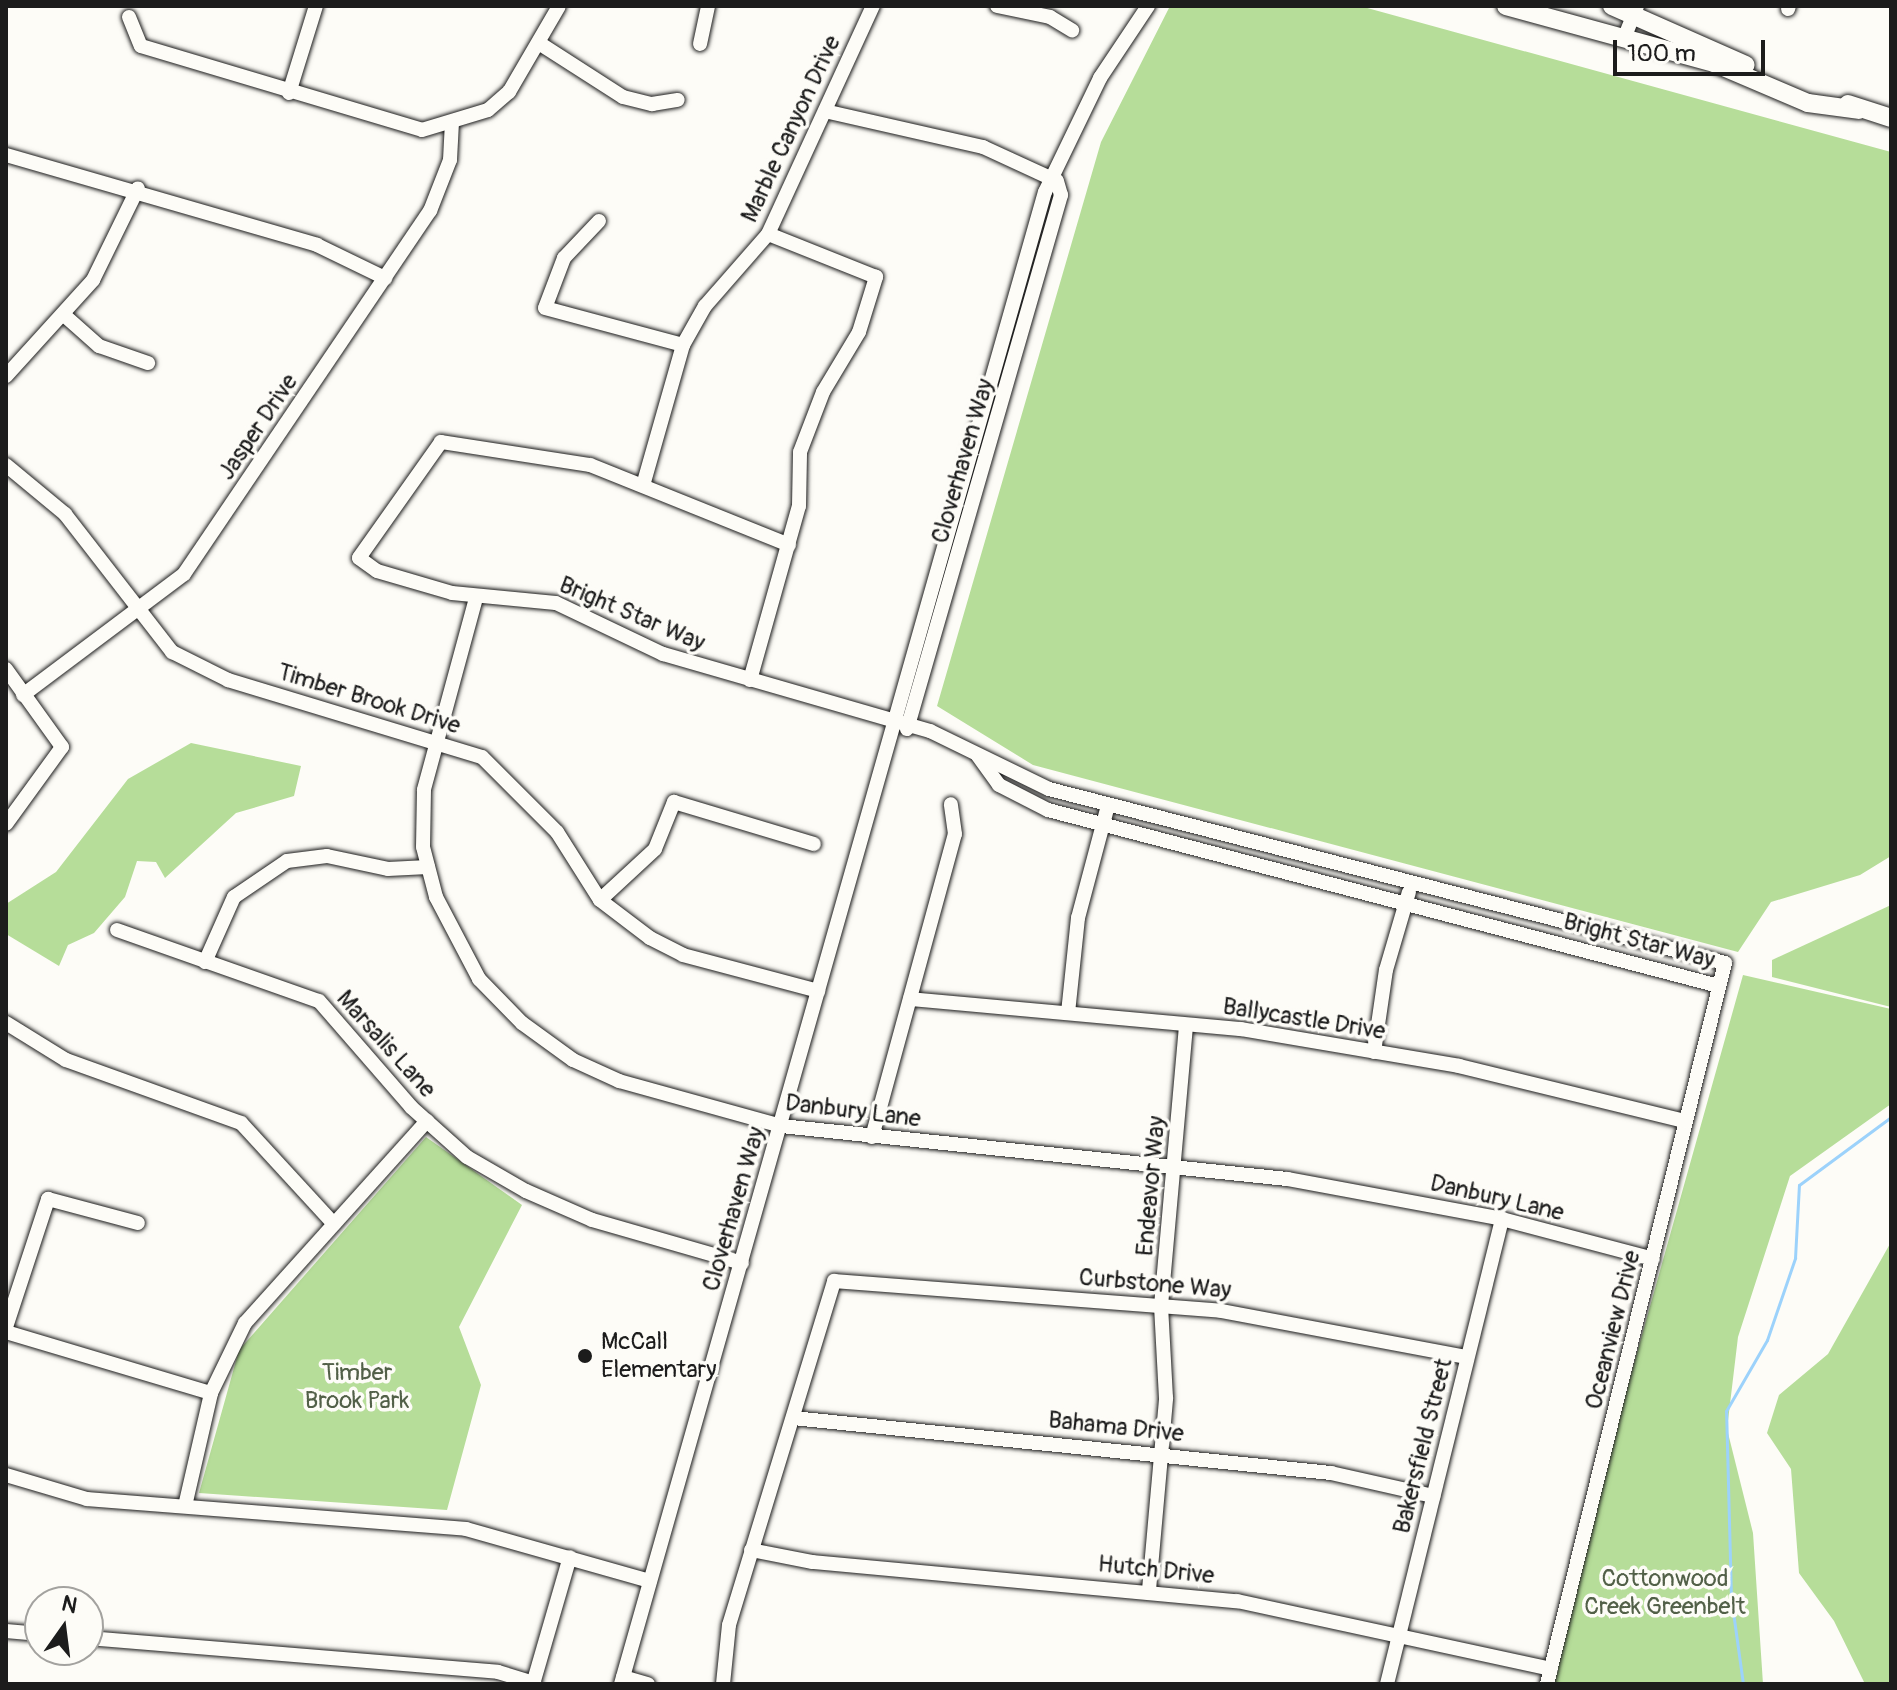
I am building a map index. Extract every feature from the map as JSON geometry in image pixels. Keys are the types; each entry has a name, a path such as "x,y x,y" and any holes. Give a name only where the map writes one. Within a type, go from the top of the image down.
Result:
{"main road":[{"path":"1506,6 1625,36 1808,103 1891,118"},
{"path":"1612,6 1636,9 1859,110"}],"street":[{"path":"289,93 316,6"},
{"path":"129,17 141,46 400,128 452,125 509,92 542,45 559,6"},
{"path":"700,44 708,6"},
{"name":"Marble Canyon Drive","path":"644,482 683,345 705,306 768,234 829,112 873,6"},
{"path":"997,6 1050,17 1072,30"},
{"name":"Cloverhaven Way","path":"622,1680 890,747 894,719 1045,192 1057,181 1087,102 1148,6"},
{"path":"1625,36 1636,9"},
{"path":"542,45 623,97 652,104 678,100"},
{"path":"829,112 983,147 1057,181"},
{"name":"Jasper Drive","path":"23,695 184,574 385,278 446,177 452,125"},
{"path":"6,153 138,188 351,256 385,278"},
{"name":"Cloverhaven Way","path":"890,747 911,725 1061,195 1057,181"},
{"path":"6,376 64,315 102,267 138,188"},
{"path":"599,221 564,258 545,308 683,345"},
{"path":"750,680 789,545 800,452 823,392 859,332 876,277 768,234"},
{"path":"64,315 99,346 148,363"},
{"name":"Bright Star Way","path":"644,482 547,455 441,442 359,558 377,571 476,598 556,603 663,654 911,725 978,756 1049,789 1725,963 1719,986 1406,901 1102,827 999,785 978,756"},
{"name":"Timber Brook Drive","path":"6,465 65,514 136,613 198,668 440,740 482,757 518,788 600,900 683,955 818,991"},
{"path":"644,482 700,515 789,545"},
{"name":"Danbury Lane","path":"476,598 421,808 428,867 454,940 479,979 546,1043 619,1081 781,1126 1287,1179 1502,1219 1653,1259"},
{"path":"6,669 62,747 6,824"},
{"path":"600,900 655,849 674,802 814,844"},
{"path":"872,1137 955,834 951,804"},
{"path":"1068,1013 1078,918 1108,805"},
{"path":"205,962 234,897 287,861 327,856 388,869 428,867"},
{"path":"1374,1052 1411,883"},
{"name":"Marsalis Lane","path":"117,930 319,1001 427,1121 467,1157 556,1206 742,1263"},
{"name":"Oceanview Drive","path":"1549,1677 1719,986"},
{"name":"Ballycastle Drive","path":"910,999 1186,1025 1374,1052 1685,1121"},
{"path":"6,1023 69,1061 241,1123 334,1224"},
{"name":"Endeavor Way","path":"1149,1590 1161,1452 1161,1306 1176,1169 1186,1025"},
{"path":"185,1506 211,1393 245,1323 427,1121"},
{"path":"138,1223 48,1199 6,1330 211,1393"},
{"name":"Bakersfield Street","path":"1387,1684 1502,1219"},
{"name":"Curbstone Way","path":"793,1418 834,1281 1161,1306 1311,1323 1467,1357"},
{"path":"723,1684 729,1625 793,1418"},
{"name":"Bahama Drive","path":"793,1418 1161,1452 1331,1473 1433,1496"},
{"path":"6,1475 87,1499 466,1529 650,1581"},
{"name":"Hutch Drive","path":"751,1550 872,1568 1149,1590 1400,1632 1549,1677"},
{"path":"104,1639 498,1672 534,1683 570,1557"},
{"path":"622,1680 648,1684"}],"green space":[{"path":"1170,6 1360,6 1891,152 1891,856 1860,875 1771,902 1738,952 1033,765 937,706 1101,142"},
{"path":"191,743 301,766 294,796 236,813 165,878 156,862 137,861 125,897 94,933 68,945 59,966 6,934 6,904 56,872 128,779"},
{"path":"1891,905 1891,1007 1772,977 1772,960"},
{"name":"Cottonwood Creek Greenbelt","path":"1743,975 1891,1009 1891,1104 1790,1176 1738,1337 1727,1429 1753,1533 1763,1684 1544,1684"},
{"name":"Timber Brook Park","path":"426,1137 522,1205 459,1327 481,1385 447,1510 199,1493 239,1350"},
{"path":"1891,1242 1891,1684 1865,1684 1834,1621 1799,1573 1791,1469 1767,1433 1779,1395 1828,1354"}],"waterway":[{"path":"1743,1684 1731,1598 1726,1411 1767,1340 1795,1258 1799,1185 1891,1117"}],"place":[{"name":"McCall Elementary","path":"585,1356"}]}
